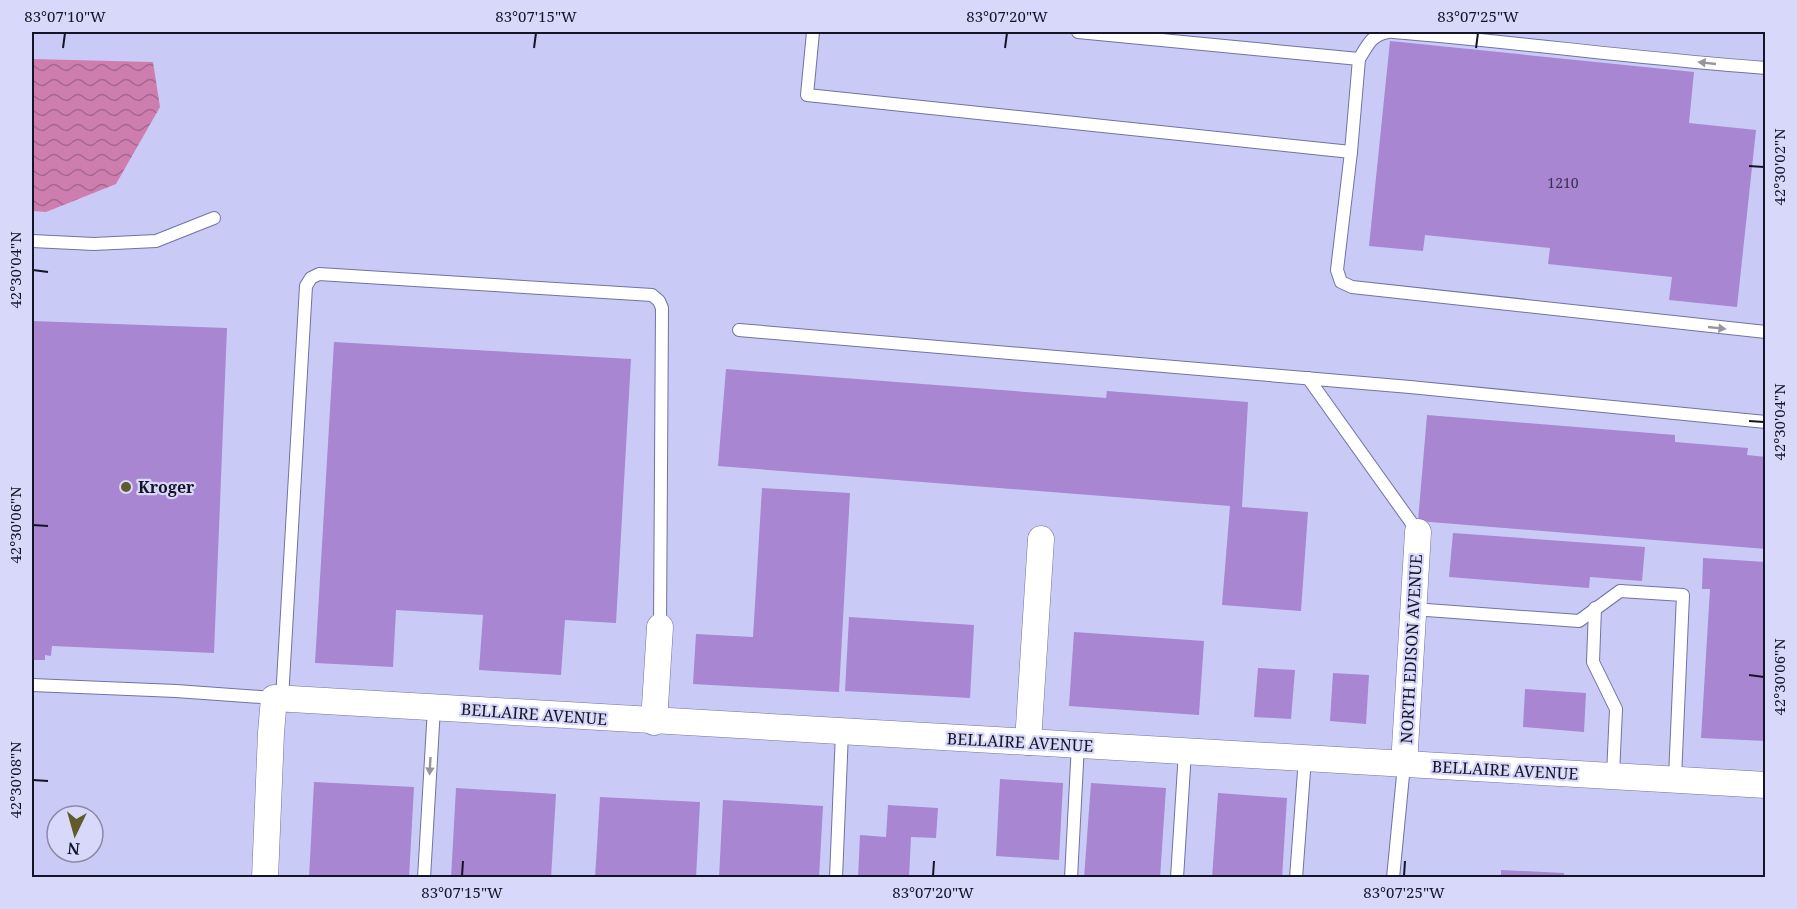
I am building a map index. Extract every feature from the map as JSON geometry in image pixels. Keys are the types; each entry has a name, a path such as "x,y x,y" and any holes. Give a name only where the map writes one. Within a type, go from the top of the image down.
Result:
{"street":[{"name":"NORTH EDISON AVENUE","path":"1404,765 1418,532"},
{"path":"1028,742 1041,539"},
{"path":"654,722 660,627"},
{"path":"265,878 270,733 278,699"},
{"name":"BELLAIRE AVENUE","path":"278,699 1766,785"}],"lane":[{"path":"813,32 807,95 1351,152"},
{"path":"1078,32 1359,59"},
{"path":"1388,32 1378,34 1368,44 1359,59 1337,270 1341,282 1352,287 1766,333"},
{"path":"1394,32 1478,38 1766,68"},
{"path":"32,241 94,244 156,241 214,218"},
{"path":"32,686 176,691 278,699 306,286 311,278 319,274 652,295 659,301 662,308 660,627"},
{"path":"739,330 1308,378 1766,422"},
{"path":"1308,378 1418,532"},
{"path":"1413,609 1579,621 1620,591 1683,595 1675,778"},
{"path":"1595,608 1593,662 1617,709 1613,775"},
{"path":"424,878 434,708"},
{"path":"836,878 842,732"},
{"path":"1071,878 1078,744"},
{"path":"1178,878 1185,751"},
{"path":"1296,878 1305,758"},
{"path":"1393,878 1404,765"}],"water":[{"path":"32,59 153,62 160,107 116,184 46,212 32,211"}],"building":[{"path":"1390,41 1694,72 1689,123 1756,130 1737,307 1669,300 1672,277 1548,264 1550,248 1425,235 1423,251 1369,246"},
{"name":"Kroger","path":"32,321 227,328 214,653 52,646 51,656 45,655 45,660 32,660"},
{"path":"334,342 631,359 616,623 565,620 561,675 479,670 483,615 396,610 393,667 315,663"},
{"path":"726,369 1106,398 1107,391 1248,402 1242,507 1308,512 1301,611 1222,605 1230,506 718,466"},
{"path":"1427,415 1675,435 1675,442 1748,448 1747,455 1766,457 1766,549 1418,521"},
{"path":"762,488 850,493 839,692 693,684 696,634 753,637"},
{"path":"1453,533 1645,547 1642,581 1590,577 1589,588 1449,577"},
{"path":"1703,558 1766,562 1766,741 1701,738 1710,589 1702,589"},
{"path":"849,617 974,625 970,698 845,691"},
{"path":"1074,632 1204,641 1199,715 1069,706"},
{"path":"1258,668 1295,670 1291,719 1254,717"},
{"path":"1333,673 1369,675 1366,724 1330,721"},
{"path":"1525,689 1586,693 1584,732 1523,727"},
{"path":"1000,779 1063,783 1059,860 996,856"},
{"path":"314,782 414,787 409,878 309,878"},
{"path":"1091,783 1166,788 1160,878 1084,878"},
{"path":"456,788 556,794 551,878 451,878"},
{"path":"1218,793 1287,798 1282,878 1212,878"},
{"path":"600,797 700,802 696,878 595,878"},
{"path":"723,800 823,806 819,878 719,878"},
{"path":"888,805 938,808 936,838 911,837 909,878 858,878 860,835 886,837"},
{"path":"1501,870 1564,873 1564,878 1501,878"}],"place":[{"name":"Kroger","path":"126,487"}]}
